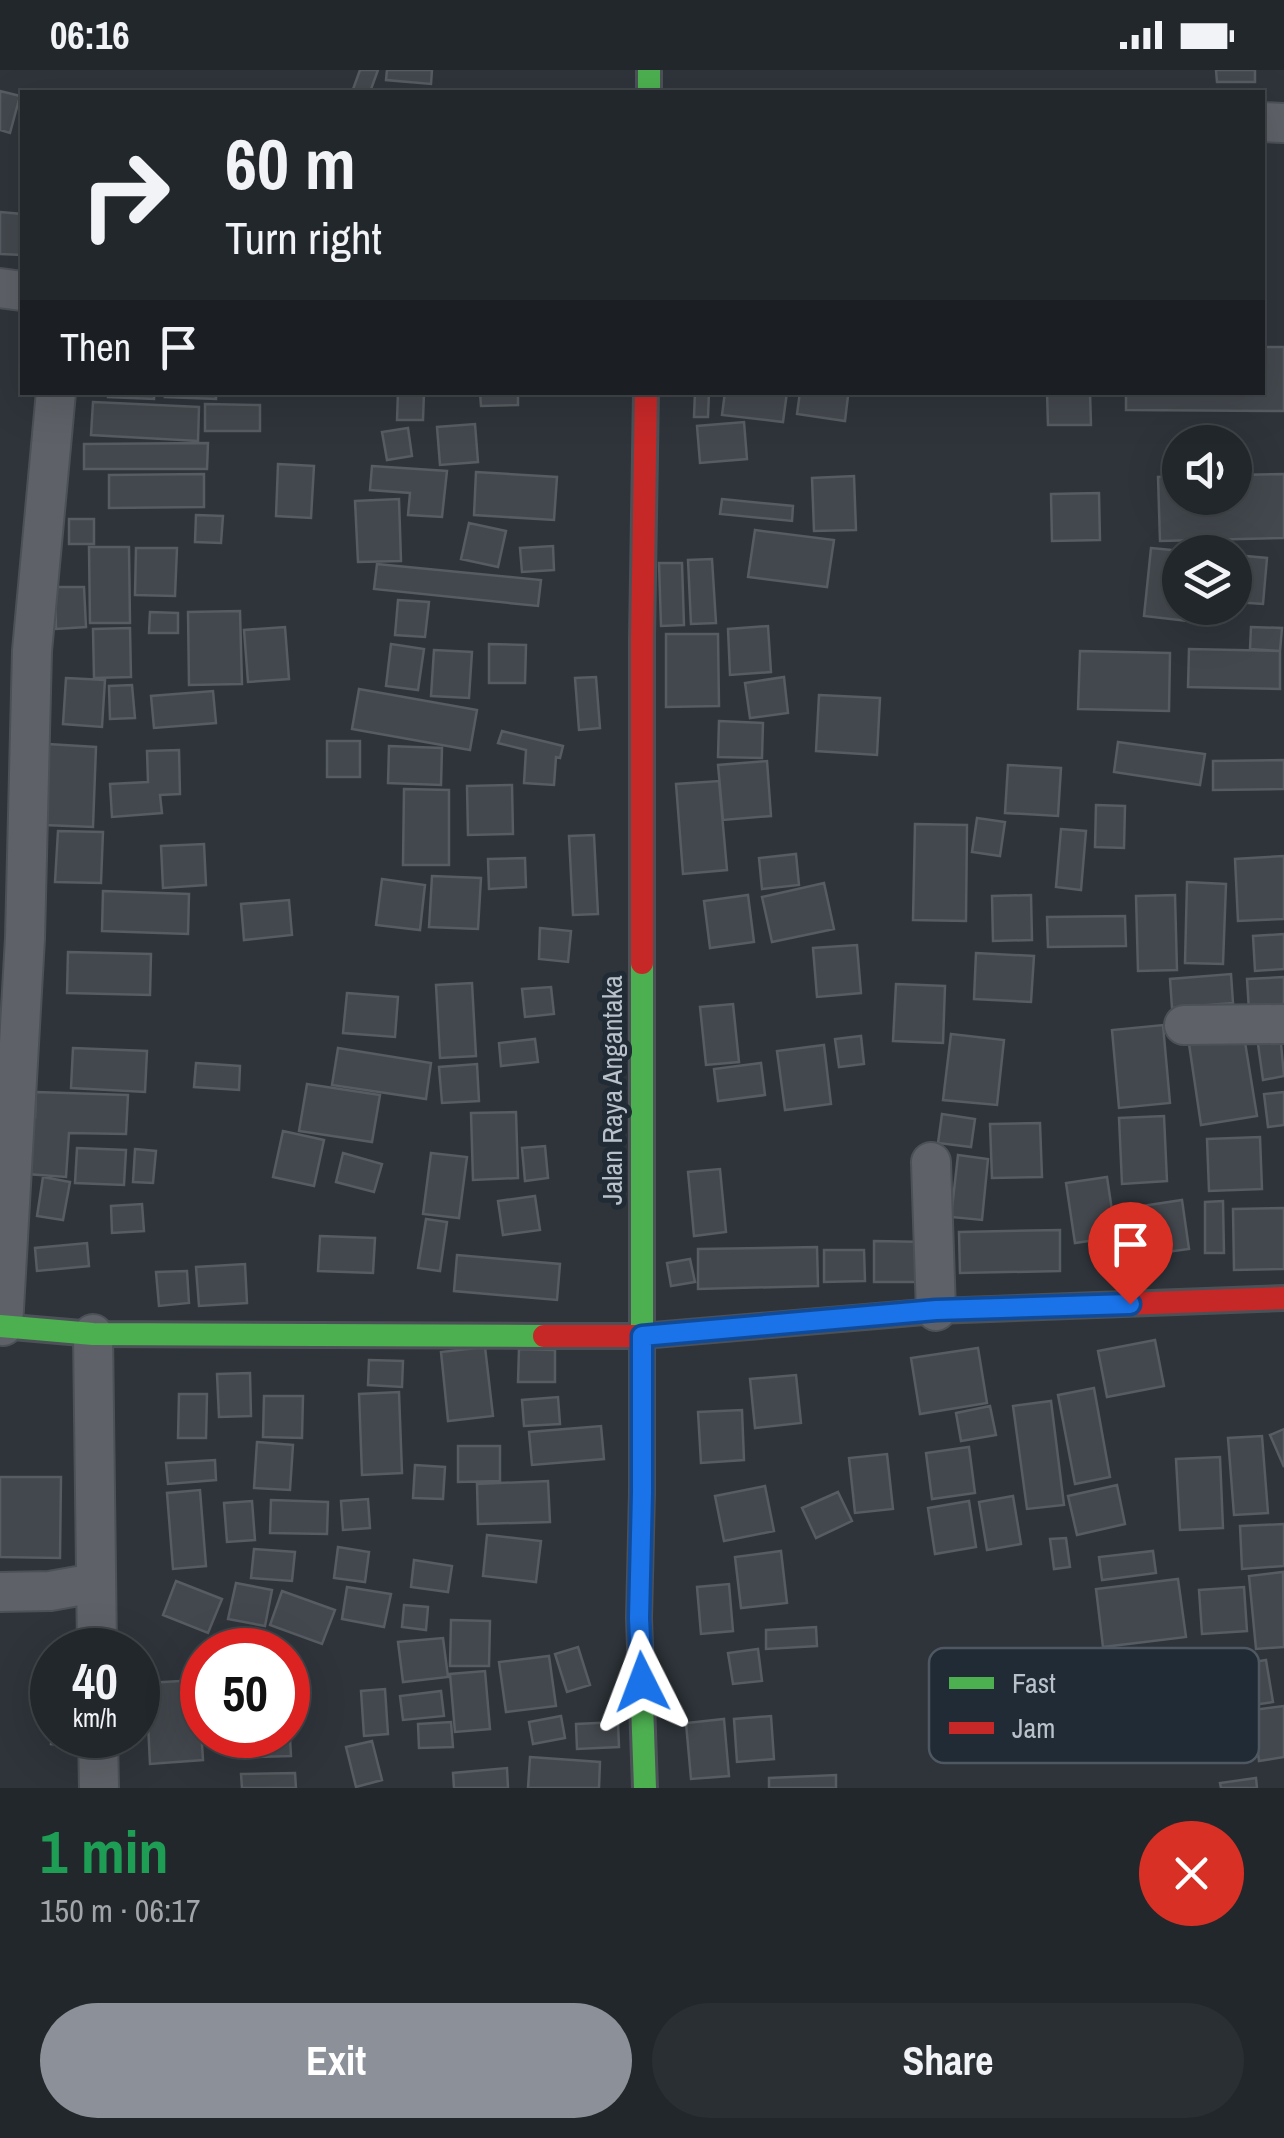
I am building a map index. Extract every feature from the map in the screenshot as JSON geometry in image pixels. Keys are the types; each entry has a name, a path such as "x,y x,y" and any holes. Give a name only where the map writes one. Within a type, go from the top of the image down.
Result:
{"main road":[{"name":"Jalan Raya Angantaka","path":"646,395 639,1618 646,1788"},
{"path":"1,1326 93,1334 642,1336 936,1310 1284,1298"}],"street":[{"path":"1,1326 13,937 16,650 56,395"},
{"path":"1184,1025 1284,1024"},
{"path":"931,1162 936,1310"},
{"path":"93,1334 96,1628"},
{"path":"0,1592 50,1591 96,1583"},
{"path":"98,1758 99,1788"}],"building":[{"path":"360,70 378,70 371,90 353,90"},
{"path":"387,70 432,70 431,84 386,80"},
{"path":"1216,70 1255,70 1255,82 1217,82"},
{"path":"0,91 20,96 10,133 0,130"},
{"path":"0,212 20,214 20,255 0,254"},
{"path":"1265,347 1284,347 1284,411 1126,410 1126,395 1265,395"},
{"path":"154,395 154,399 108,397"},
{"path":"216,395 216,399 165,397"},
{"path":"398,395 424,395 423,420 397,420"},
{"path":"480,395 518,395 518,405 481,406"},
{"path":"695,395 709,395 708,417 694,417"},
{"path":"725,395 787,395 783,422 722,415"},
{"path":"800,395 848,396 845,421 797,414"},
{"path":"1047,395 1090,395 1091,425 1048,425"},
{"path":"93,402 199,407 198,441 91,435"},
{"path":"205,404 260,405 260,431 205,431"},
{"path":"744,422 747,459 700,463 697,426"},
{"path":"475,424 478,462 440,465 437,427"},
{"path":"408,428 412,456 387,460 382,432"},
{"path":"208,443 207,469 84,469 84,444"},
{"path":"278,464 314,466 311,518 276,516"},
{"path":"372,466 447,471 442,517 408,515 410,493 370,490"},
{"path":"476,472 557,477 554,520 474,515"},
{"path":"204,474 204,507 109,508 109,475"},
{"path":"1284,474 1284,538 1162,535 1160,541 1158,477 1162,477 1162,515 1252,515 1252,475"},
{"path":"854,476 856,530 814,531 812,478"},
{"path":"1099,493 1100,540 1052,541 1051,494"},
{"path":"399,499 401,561 358,562 355,501"},
{"path":"722,499 793,506 792,521 720,514"},
{"path":"196,515 223,516 221,543 195,542"},
{"path":"69,519 94,519 94,544 69,544"},
{"path":"469,523 506,531 498,567 461,559"},
{"path":"755,530 834,540 827,587 748,577"},
{"path":"553,546 554,570 522,572 520,548"},
{"path":"89,547 129,547 130,623 90,623"},
{"path":"136,548 177,548 175,596 135,595"},
{"path":"1151,548 1162,549 1162,618 1144,616"},
{"path":"1252,557 1267,558 1263,604 1252,603"},
{"path":"712,559 716,623 691,624 688,560"},
{"path":"659,563 682,563 684,625 661,626"},
{"path":"377,564 541,580 538,606 374,589"},
{"path":"55,587 84,587 86,627 56,629"},
{"path":"398,600 429,602 425,637 395,635"},
{"path":"240,611 242,684 189,685 188,612"},
{"path":"150,612 178,613 178,633 149,633"},
{"path":"768,626 771,672 730,675 728,629"},
{"path":"285,627 289,679 248,682 244,630"},
{"path":"1251,627 1282,628 1280,651 1250,649"},
{"path":"130,628 131,677 94,678 93,629"},
{"path":"666,634 718,634 719,706 666,707"},
{"path":"391,644 424,649 418,690 386,686"},
{"path":"489,644 526,645 525,683 489,683"},
{"path":"1189,649 1280,651 1280,689 1188,687"},
{"path":"434,650 472,652 469,698 431,696"},
{"path":"1080,651 1170,653 1169,711 1078,709"},
{"path":"596,677 600,728 579,730 575,678"},
{"path":"784,677 788,713 750,718 745,683"},
{"path":"66,678 105,680 102,727 63,724"},
{"path":"132,685 135,718 110,719 109,686"},
{"path":"359,689 477,710 470,750 352,729"},
{"path":"213,691 216,723 154,728 151,696"},
{"path":"819,695 880,698 877,755 816,751"},
{"path":"719,721 763,723 762,758 718,757"},
{"path":"502,731 563,746 560,758 556,757 554,785 524,783 526,750 498,743"},
{"path":"327,741 360,741 360,777 327,777"},
{"path":"1118,742 1205,754 1200,785 1114,772"},
{"path":"48,744 96,747 93,827 44,825"},
{"path":"389,746 442,748 441,785 388,783"},
{"path":"179,750 180,794 160,795 162,813 112,817 110,784 148,782 147,751"},
{"path":"1284,760 1284,789 1213,790 1213,761"},
{"path":"767,761 771,816 723,820 718,765"},
{"path":"1008,765 1061,768 1058,816 1005,813"},
{"path":"719,781 727,870 683,874 676,784"},
{"path":"512,785 513,834 468,835 467,786"},
{"path":"404,789 449,790 449,865 403,865"},
{"path":"1096,805 1125,806 1124,848 1095,847"},
{"path":"977,818 1005,822 1000,856 972,852"},
{"path":"915,824 967,825 966,921 913,920"},
{"path":"1061,829 1086,831 1081,890 1056,887"},
{"path":"58,831 103,832 101,883 55,882"},
{"path":"594,835 598,914 573,915 569,836"},
{"path":"204,844 206,885 163,888 161,846"},
{"path":"796,854 799,885 762,889 759,858"},
{"path":"1284,856 1284,919 1238,921 1235,859"},
{"path":"525,858 526,887 489,889 488,859"},
{"path":"432,876 481,878 478,929 429,927"},
{"path":"382,879 425,885 420,930 376,925"},
{"path":"1187,882 1226,884 1223,964 1185,963"},
{"path":"824,883 834,929 772,942 762,897"},
{"path":"103,891 189,894 188,934 102,931"},
{"path":"748,895 754,942 710,948 704,901"},
{"path":"1031,895 1032,940 993,941 992,896"},
{"path":"1175,895 1177,970 1138,971 1136,896"},
{"path":"289,900 292,935 244,940 241,904"},
{"path":"1125,916 1126,946 1048,947 1047,917"},
{"path":"540,928 571,931 568,962 539,959"},
{"path":"1284,934 1284,969 1255,971 1253,936"},
{"path":"857,945 861,993 817,997 813,948"},
{"path":"68,952 151,954 150,995 67,993"},
{"path":"976,953 1034,956 1031,1002 974,999"},
{"path":"1231,974 1233,1003 1172,1008 1170,979"},
{"path":"1284,977 1284,1009 1249,1011 1247,979"},
{"path":"472,983 476,1056 440,1058 436,985"},
{"path":"896,984 945,986 943,1043 893,1041"},
{"path":"551,987 554,1014 525,1017 522,989"},
{"path":"347,993 398,997 395,1037 343,1033"},
{"path":"733,1004 739,1062 706,1065 700,1007"},
{"path":"1163,1025 1170,1103 1119,1108 1112,1030"},
{"path":"1280,1033 1284,1076 1263,1080 1257,1037"},
{"path":"951,1034 1004,1040 997,1105 943,1100"},
{"path":"861,1036 864,1064 839,1067 835,1039"},
{"path":"1244,1036 1257,1116 1201,1125 1189,1044"},
{"path":"535,1039 538,1062 501,1066 499,1043"},
{"path":"824,1045 831,1104 785,1110 777,1051"},
{"path":"73,1048 147,1051 145,1092 71,1088"},
{"path":"338,1048 431,1063 426,1099 332,1085"},
{"path":"196,1063 240,1066 239,1090 194,1087"},
{"path":"761,1063 765,1095 718,1101 714,1069"},
{"path":"477,1064 479,1101 442,1103 439,1067"},
{"path":"307,1084 380,1095 372,1142 299,1131"},
{"path":"36,1092 128,1095 126,1134 69,1133 66,1177 27,1174"},
{"path":"1284,1092 1284,1125 1268,1127 1264,1094"},
{"path":"516,1112 518,1178 473,1180 471,1113"},
{"path":"942,1114 975,1119 971,1147 938,1143"},
{"path":"1164,1116 1167,1181 1122,1184 1119,1118"},
{"path":"1040,1123 1042,1177 992,1178 990,1124"},
{"path":"283,1131 324,1140 314,1186 273,1177"},
{"path":"1260,1137 1262,1189 1209,1191 1207,1139"},
{"path":"545,1146 548,1178 525,1181 522,1148"},
{"path":"77,1148 126,1150 124,1185 75,1183"},
{"path":"135,1149 156,1151 153,1183 133,1182"},
{"path":"343,1153 382,1164 374,1192 336,1182"},
{"path":"431,1153 467,1157 459,1218 423,1214"},
{"path":"958,1155 988,1159 982,1220 951,1217"},
{"path":"720,1169 726,1232 694,1236 688,1172"},
{"path":"43,1177 70,1182 63,1220 37,1216"},
{"path":"1107,1177 1116,1237 1075,1243 1066,1183"},
{"path":"535,1196 540,1230 503,1235 498,1201"},
{"path":"1182,1200 1189,1249 1129,1257 1122,1209"},
{"path":"1223,1201 1224,1253 1205,1253 1205,1202"},
{"path":"142,1204 144,1231 112,1233 111,1206"},
{"path":"1284,1208 1284,1269 1234,1270 1233,1209"},
{"path":"426,1219 447,1222 440,1271 418,1268"},
{"path":"1060,1230 1060,1271 960,1273 959,1232"},
{"path":"320,1236 375,1238 373,1273 318,1271"},
{"path":"874,1241 928,1242 928,1282 874,1282"},
{"path":"87,1243 89,1266 37,1271 35,1248"},
{"path":"817,1247 818,1286 698,1289 698,1249"},
{"path":"824,1250 864,1250 865,1281 824,1282"},
{"path":"457,1255 560,1264 557,1300 454,1291"},
{"path":"690,1259 695,1282 671,1286 667,1263"},
{"path":"245,1264 247,1303 199,1306 196,1267"},
{"path":"187,1271 189,1303 159,1306 156,1272"},
{"path":"1155,1340 1164,1386 1107,1397 1098,1351"},
{"path":"485,1347 493,1416 448,1421 441,1352"},
{"path":"978,1348 987,1403 920,1414 911,1358"},
{"path":"519,1349 555,1350 555,1382 518,1382"},
{"path":"369,1360 403,1361 402,1387 368,1385"},
{"path":"250,1373 251,1416 219,1417 217,1374"},
{"path":"796,1375 801,1423 755,1428 750,1379"},
{"path":"1094,1388 1110,1477 1075,1484 1058,1395"},
{"path":"399,1392 402,1473 362,1475 359,1394"},
{"path":"179,1394 207,1394 206,1438 178,1438"},
{"path":"264,1396 303,1396 302,1438 263,1437"},
{"path":"558,1397 560,1424 524,1426 522,1400"},
{"path":"1051,1401 1064,1505 1027,1509 1013,1406"},
{"path":"990,1406 996,1435 961,1441 956,1413"},
{"path":"742,1410 744,1460 701,1463 698,1412"},
{"path":"601,1426 604,1459 532,1465 529,1432"},
{"path":"1284,1429 1284,1467 1270,1435"},
{"path":"1262,1436 1268,1513 1234,1515 1228,1438"},
{"path":"257,1442 293,1445 290,1490 254,1488"},
{"path":"458,1446 500,1446 500,1481 458,1482"},
{"path":"969,1447 975,1493 932,1499 926,1453"},
{"path":"887,1454 893,1509 855,1513 849,1458"},
{"path":"1220,1457 1223,1528 1180,1530 1176,1459"},
{"path":"215,1460 216,1480 168,1484 166,1463"},
{"path":"415,1465 445,1467 443,1499 413,1498"},
{"path":"0,1477 61,1477 60,1558 0,1557"},
{"path":"548,1481 550,1522 478,1524 477,1484"},
{"path":"1117,1485 1125,1524 1077,1535 1068,1496"},
{"path":"765,1486 774,1531 724,1541 715,1496"},
{"path":"200,1490 206,1566 173,1569 167,1493"},
{"path":"838,1492 852,1521 816,1538 802,1508"},
{"path":"1013,1496 1021,1544 987,1550 979,1502"},
{"path":"368,1499 370,1528 343,1530 341,1501"},
{"path":"271,1500 328,1502 327,1534 270,1533"},
{"path":"252,1501 255,1540 227,1542 224,1503"},
{"path":"969,1501 976,1547 935,1554 928,1508"},
{"path":"1284,1524 1284,1566 1242,1569 1240,1526"},
{"path":"487,1535 541,1541 536,1582 483,1576"},
{"path":"1066,1538 1070,1567 1054,1569 1050,1539"},
{"path":"338,1547 369,1552 365,1582 334,1578"},
{"path":"254,1549 295,1552 292,1581 251,1578"},
{"path":"781,1551 787,1603 741,1608 735,1557"},
{"path":"1153,1551 1156,1573 1102,1580 1099,1557"},
{"path":"414,1560 452,1566 448,1592 411,1587"},
{"path":"1283,1572 1284,1647 1256,1648 1249,1576"},
{"path":"1178,1579 1186,1637 1103,1647 1096,1589"},
{"path":"176,1581 222,1599 210,1628 196,1628 163,1615"},
{"path":"236,1583 272,1590 265,1626 228,1619"},
{"path":"729,1584 733,1631 701,1634 697,1587"},
{"path":"347,1587 391,1594 384,1627 342,1619"},
{"path":"1244,1587 1247,1631 1202,1634 1199,1590"},
{"path":"282,1591 335,1610 322,1644 310,1640 310,1628 270,1625"},
{"path":"404,1605 428,1607 426,1630 402,1627"},
{"path":"451,1620 490,1621 489,1666 450,1666"},
{"path":"816,1627 817,1646 766,1649 766,1630"},
{"path":"443,1638 448,1677 403,1682 398,1642"},
{"path":"578,1647 590,1685 567,1692 555,1654"},
{"path":"758,1649 762,1681 733,1684 728,1653"},
{"path":"549,1656 556,1706 506,1712 499,1662"},
{"path":"1266,1660 1273,1702 1259,1704 1259,1661"},
{"path":"485,1671 490,1729 455,1732 450,1674"},
{"path":"180,1681 180,1758 203,1760 150,1764 150,1758 160,1758 160,1682"},
{"path":"385,1689 388,1734 364,1736 361,1691"},
{"path":"441,1691 444,1716 403,1720 400,1696"},
{"path":"1284,1706 1284,1757 1259,1761 1259,1709"},
{"path":"561,1716 565,1738 533,1744 529,1722"},
{"path":"771,1716 774,1759 737,1762 734,1719"},
{"path":"724,1719 729,1776 691,1779 686,1723"},
{"path":"451,1722 453,1747 419,1748 418,1724"},
{"path":"618,1722 619,1747 577,1749 576,1724"},
{"path":"372,1741 382,1780 356,1787 346,1747"},
{"path":"530,1757 600,1762 599,1788 528,1788"},
{"path":"507,1768 508,1788 454,1788 453,1773"},
{"path":"295,1773 296,1788 242,1788 241,1774"},
{"path":"836,1775 836,1788 769,1788 769,1778"},
{"path":"1256,1778 1257,1788 1221,1788 1220,1783"}],"traffic: fast":[{"path":"649,70 649,90"},
{"path":"642,963 639,1618 645,1788"},
{"path":"0,1326 93,1334 544,1336"}],"traffic: jam":[{"path":"642,963 646,395"},
{"path":"544,1336 642,1336 936,1311 1284,1298"}],"route":[{"path":"642,1682 642,1336 936,1310 1130,1304"}]}
